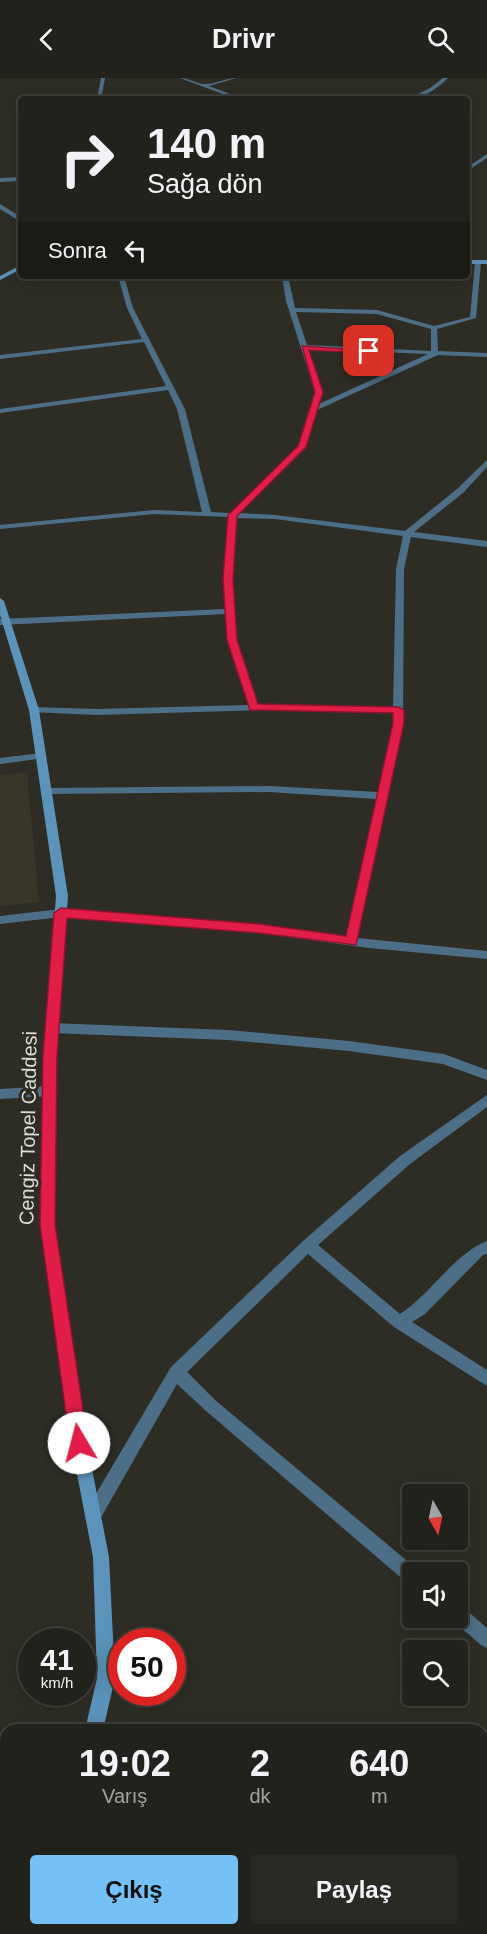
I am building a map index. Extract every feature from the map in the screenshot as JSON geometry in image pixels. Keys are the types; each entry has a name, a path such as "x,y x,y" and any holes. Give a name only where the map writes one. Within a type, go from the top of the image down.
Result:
{"main road":[{"path":"470,254 487,254"},
{"path":"470,262 487,262"},
{"path":"0,278 18,269"},
{"name":"Cengiz Topel Caddesi","path":"0,601 2,622 34,710 62,896 52,1028 47,1224 79,1443 101,1557 106,1677 95,1724"}],"street":[{"path":"100,96 104,78"},
{"path":"182,78 208,85 234,96"},
{"path":"208,85 234,78"},
{"path":"417,96 432,89 446,78"},
{"path":"470,168 487,156"},
{"path":"0,180 18,179"},
{"path":"0,206 18,218"},
{"path":"292,310 377,312 434,328 473,318 478,262"},
{"path":"122,279 130,308 181,409 207,514"},
{"path":"254,708 232,640 228,579 232,515 302,447 319,392 292,310 286,279"},
{"path":"434,328 435,354"},
{"path":"0,357 147,340"},
{"path":"304,347 487,355"},
{"path":"314,409 435,354"},
{"path":"0,411 170,388"},
{"path":"351,941 398,723 399,569 408,533 460,491 487,462"},
{"path":"0,526 154,512 275,517 487,544"},
{"path":"2,622 230,611"},
{"path":"34,710 97,712 254,708 398,710"},
{"path":"0,761 41,756"},
{"path":"46,791 269,789 382,796"},
{"path":"0,920 61,913 259,929 487,955"},
{"path":"52,1028 228,1035 349,1047 444,1059 487,1075"},
{"path":"0,1094 50,1090"},
{"path":"93,1515 176,1372 308,1245 405,1160 487,1100"},
{"path":"308,1245 399,1322 487,1379"},
{"path":"399,1322 420,1309 478,1251 487,1247"},
{"path":"176,1372 210,1406 402,1568"},
{"path":"468,1623 487,1640"}],"shaded area":[{"path":"27,772 39,902 0,906 0,775"}],"route":[{"path":"79,1443 47,1224 50,1056 61,913 259,929 351,941 398,723 398,710 254,708 232,640 228,579 232,515 302,447 319,392 304,347 369,351"}]}
